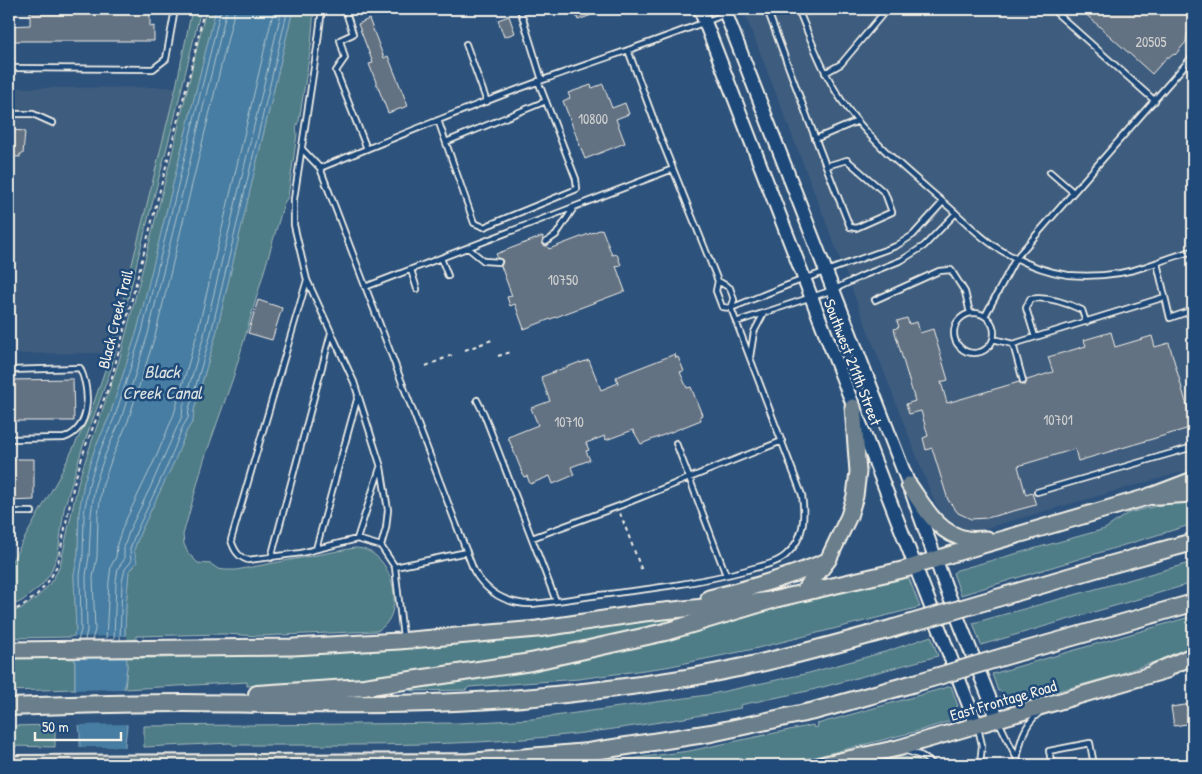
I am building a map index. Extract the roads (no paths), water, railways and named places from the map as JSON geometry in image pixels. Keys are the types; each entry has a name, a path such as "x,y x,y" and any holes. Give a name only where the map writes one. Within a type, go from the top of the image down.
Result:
{"highway":[{"path":"1151,496 1193,492"},
{"path":"9,707 180,703 308,704 479,701 564,694 648,684 732,669 814,650 1193,542"},
{"path":"180,703 255,694 364,687 531,662 665,632 772,600"},
{"path":"9,764 468,762 588,752 753,725 814,711 1193,603"},
{"path":"1156,672 1193,656"}],"main road":[{"name":"Southwest 211th Street","path":"700,9 914,567 978,726"},
{"name":"Southwest 211th Street","path":"725,11 998,720"},
{"path":"803,592 828,560 849,516 855,496 858,472 853,407"},
{"path":"9,650 293,646 403,641 537,629 644,613 772,600 914,567 1151,496 1193,480"},
{"path":"909,485 933,519 946,531 966,539 1001,540"},
{"path":"644,613 754,588 796,574 828,560"},
{"name":"East Frontage Road","path":"822,765 898,748 978,726 1156,672 1193,663"}],"lane":[{"path":"9,68 153,69 166,59 175,9"},
{"path":"322,9 294,199 294,225 307,280 354,382 381,467 388,510 381,546"},
{"path":"345,9 353,34 340,40 345,58 336,71 367,149"},
{"path":"438,120 474,224 484,227 577,189 576,179 546,101 520,9"},
{"path":"767,9 815,140 850,228 856,228 892,212 885,193 847,160 826,166"},
{"path":"798,9 825,73 858,121 888,152 993,245 1016,258 1046,270 1093,276 1118,273 1193,251"},
{"path":"825,73 841,64 887,9"},
{"path":"1052,9 1154,101"},
{"path":"320,168 540,81 705,22 725,11"},
{"path":"466,44 487,102"},
{"path":"628,50 718,282 716,291 722,307 731,308 885,251 906,240 922,227 944,202"},
{"path":"985,316 1016,258 1193,56"},
{"path":"446,142 546,101"},
{"path":"9,114 33,114 53,123"},
{"path":"815,140 858,121"},
{"path":"302,149 320,168 478,578 496,596 509,601 522,604 556,601 676,586 774,562 793,547 803,529 802,495 731,308 734,300 730,288 718,282"},
{"path":"365,287 673,169"},
{"path":"1050,172 1073,192"},
{"path":"546,242 556,235 574,207"},
{"path":"736,322 833,290 902,260 924,246 956,213"},
{"path":"468,248 484,261 499,262"},
{"path":"441,258 448,276"},
{"path":"1157,263 1170,318 1193,310"},
{"path":"410,270 417,289"},
{"path":"875,300 939,271 951,270 965,292 970,314"},
{"path":"307,280 231,540 233,547 241,558 248,560 270,558 357,539 381,546 395,567 403,641"},
{"path":"1035,337 1026,308 1030,299 1038,297 1071,305 1082,310 1086,322"},
{"path":"993,340 1013,344 1165,297"},
{"path":"750,358 754,332 764,313"},
{"path":"979,313 985,316 993,326 993,340 981,352 968,352 957,343 955,330 961,318 979,313"},
{"path":"270,558 331,333"},
{"path":"1013,344 1023,380"},
{"path":"9,370 80,368 86,381 88,395 86,412 82,421 70,436 64,438 9,439"},
{"path":"316,549 358,395"},
{"path":"477,400 556,601"},
{"path":"532,538 619,506 782,441"},
{"path":"676,443 726,575"},
{"path":"1037,492 1193,446"},
{"path":"357,539 381,467"},
{"path":"9,512 32,512"},
{"path":"395,567 467,552"},
{"path":"1017,760 1026,727 1034,717 1050,704"},
{"path":"998,720 1020,765"},
{"path":"978,726 982,745 980,765"},
{"path":"1052,765 1049,750 1090,742 1094,765"},
{"path":"898,748 922,756 934,765"}],"water":[{"name":"Black Creek Canal","path":"216,9 293,9 215,338 194,410 193,421 187,430 140,533 134,550 137,562 129,571 125,634 127,666 124,687 127,726 125,765 80,765 80,734 75,689 73,637 76,630 74,575 78,555 79,513 84,482 94,451 110,415 137,331"}]}
